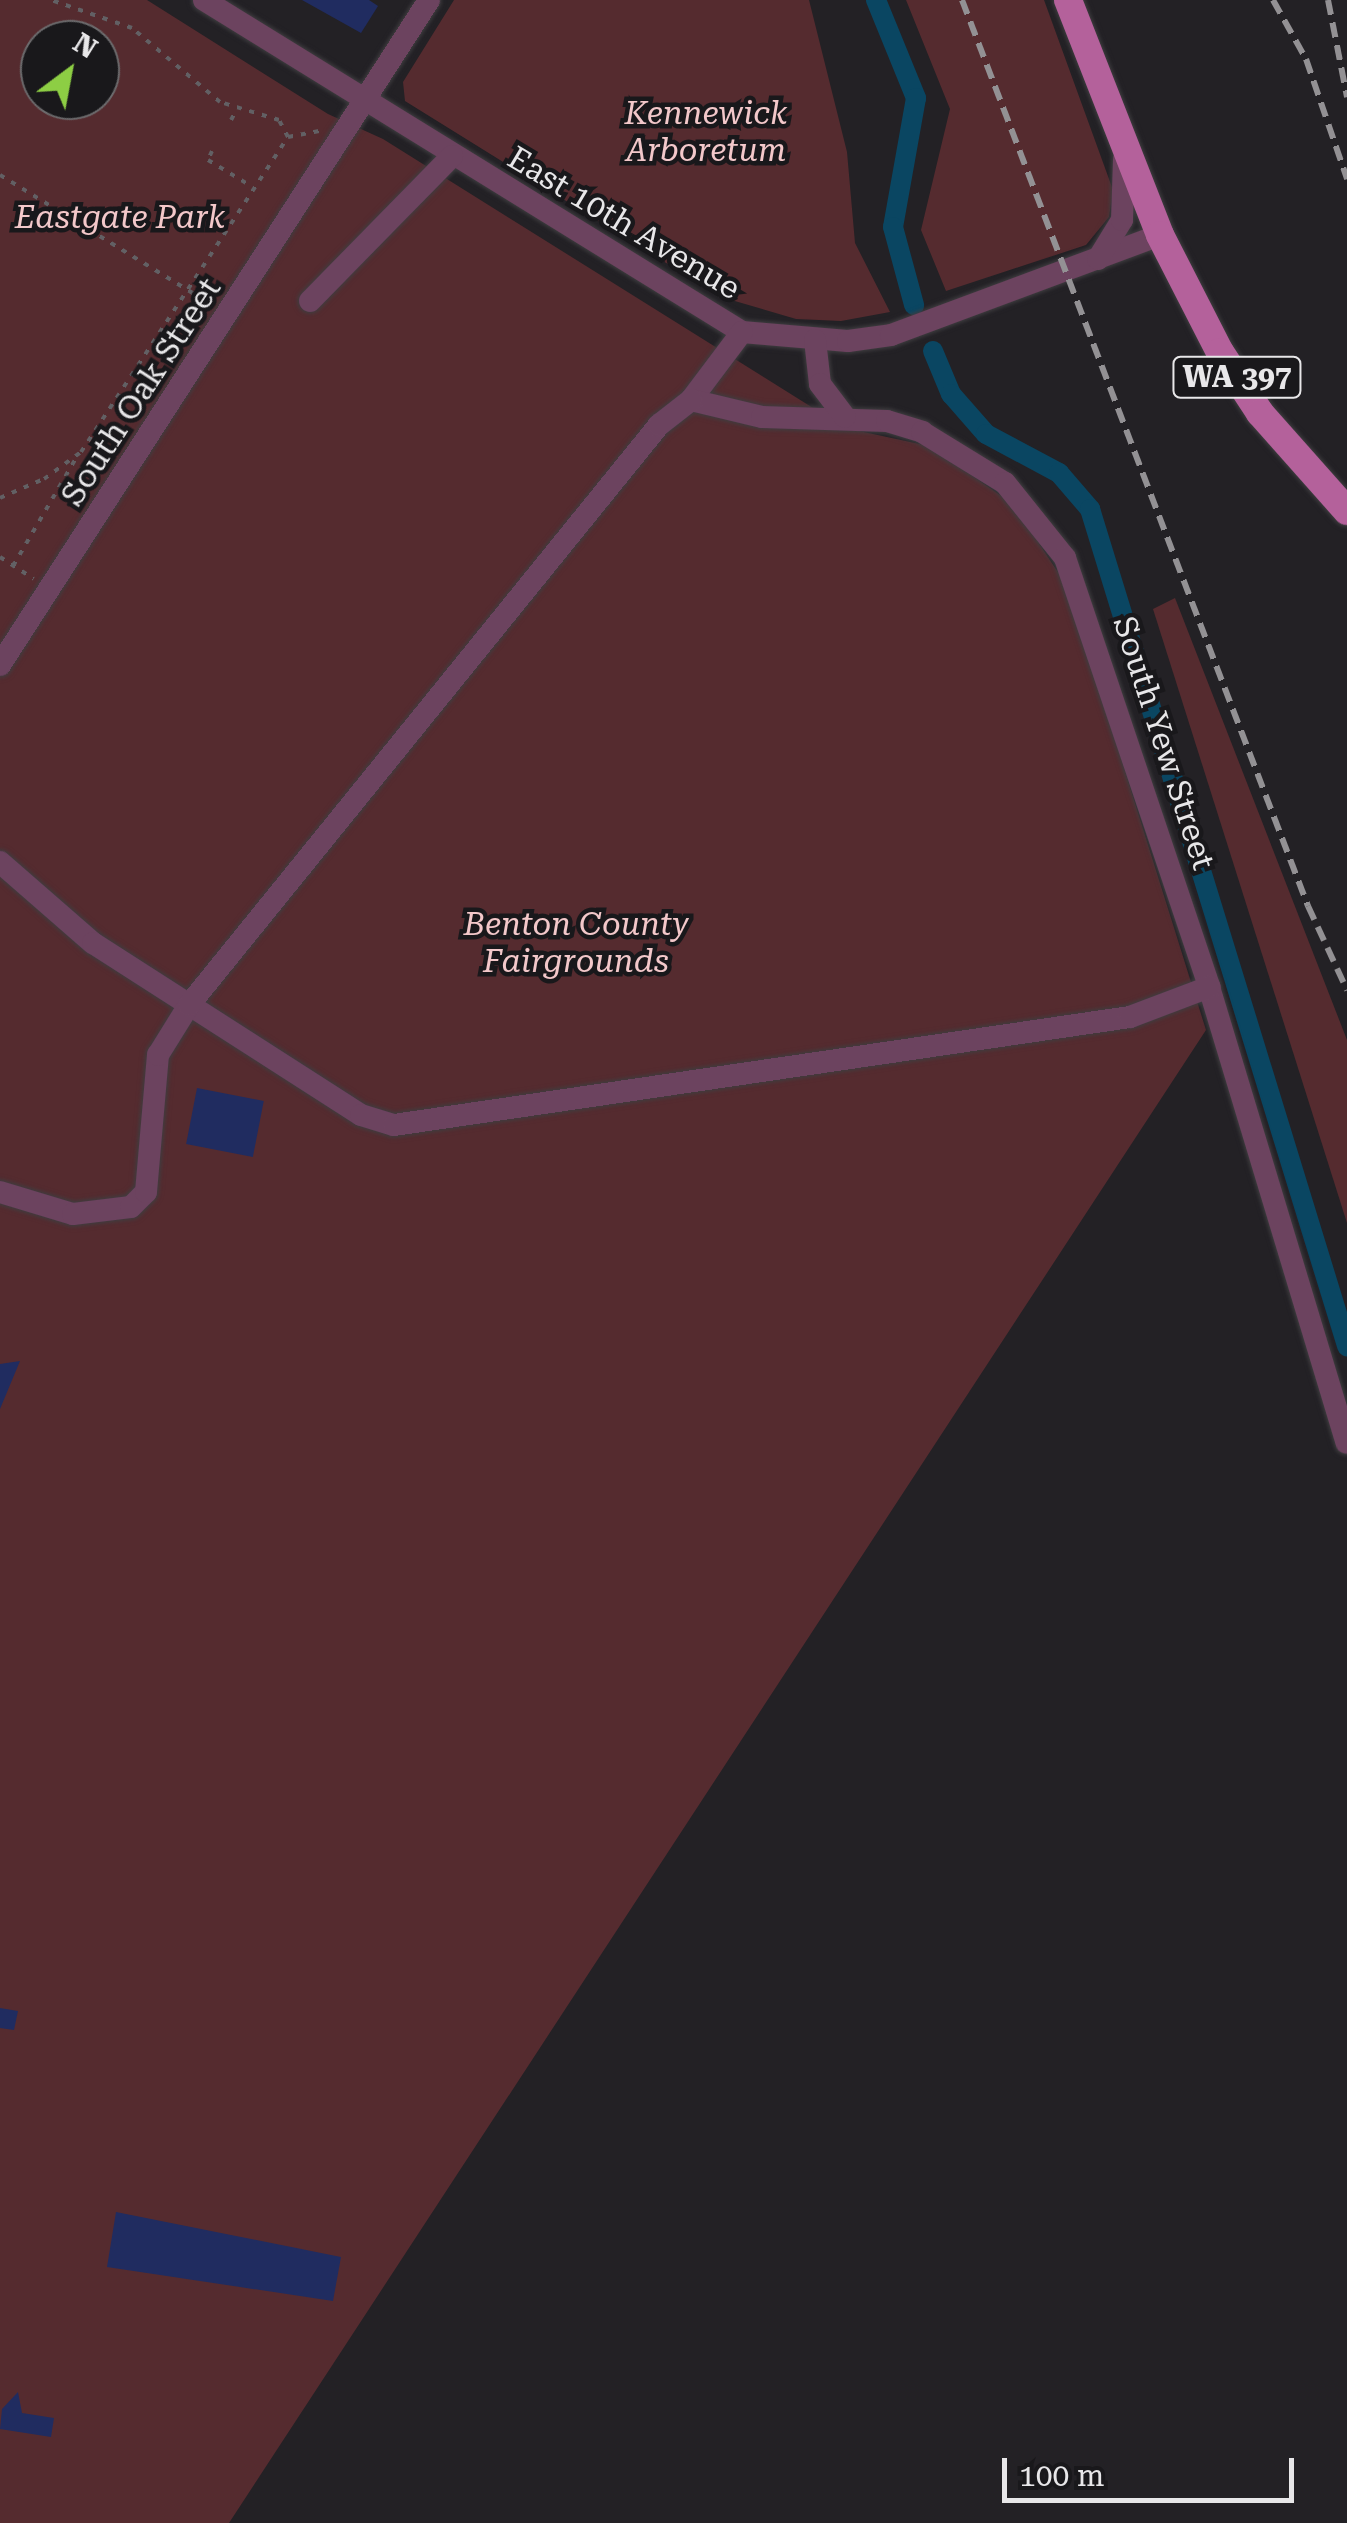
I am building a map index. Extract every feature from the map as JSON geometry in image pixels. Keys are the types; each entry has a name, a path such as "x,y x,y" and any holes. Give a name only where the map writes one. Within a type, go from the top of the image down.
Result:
{"main road":[{"name":"WA 397","path":"1068,0 1160,235 1220,352 1260,414 1343,507"}],"street":[{"name":"East 10th Avenue","path":"204,0 742,332 814,340 891,335 1094,263 1160,235"},
{"name":"South Oak Street","path":"0,665 230,316 424,3"},
{"path":"1094,263 1122,220 1127,183 1122,140"},
{"path":"310,300 452,156"},
{"path":"0,1192 73,1214 132,1208 146,1192 154,1157 158,1055 189,1005 659,425 690,400 742,332"},
{"path":"814,340 820,384 845,417"},
{"name":"South Yew Street","path":"690,400 762,416 887,421 966,455 1005,483 1065,558 1209,986 1347,1443"},
{"path":"0,862 78,932 361,1115 394,1125 1130,1018 1209,986"}],"path":[{"path":"14,566 80,452 251,186 288,137 279,120 236,111 132,28 51,0"},
{"path":"232,120 236,111"},
{"path":"212,151 208,160 251,186"},
{"path":"0,175 230,316"},
{"path":"0,498 44,479 80,452"}],"green space":[{"name":"Benton County Fairgrounds","path":"0,0 147,0 328,114 383,139 845,428 929,446 1013,504 1067,586 1206,1030 229,2523 0,2523"},
{"name":"Kennewick Arboretum","path":"454,0 809,0 847,152 855,243 890,312 841,321 796,319 721,297 405,101 403,82"},
{"path":"906,0 1044,0 1113,190 1109,217 1086,245 946,291 921,230 950,109"},
{"path":"1175,598 1347,1040 1347,1223 1153,609"}],"building":[{"path":"302,0 369,0 378,6 361,33"},
{"path":"197,1088 264,1101 253,1157 186,1144"},
{"path":"20,1361 0,1409 0,1364"},
{"path":"0,2008 18,2011 14,2030 0,2028"},
{"path":"116,2212 341,2257 333,2301 107,2267"},
{"path":"18,2392 22,2413 54,2418 51,2437 0,2429 2,2409"}],"waterway":[{"path":"876,0 916,98 893,227 914,305"},
{"path":"933,351 951,394 986,434 1059,473 1090,509 1347,1346"}],"railway":[{"path":"962,0 1308,906 1347,990"},
{"path":"1273,0 1306,59 1347,179"},
{"path":"1328,0 1347,97"}],"park label":[{"name":"Eastgate Park","path":"120,217"}]}
